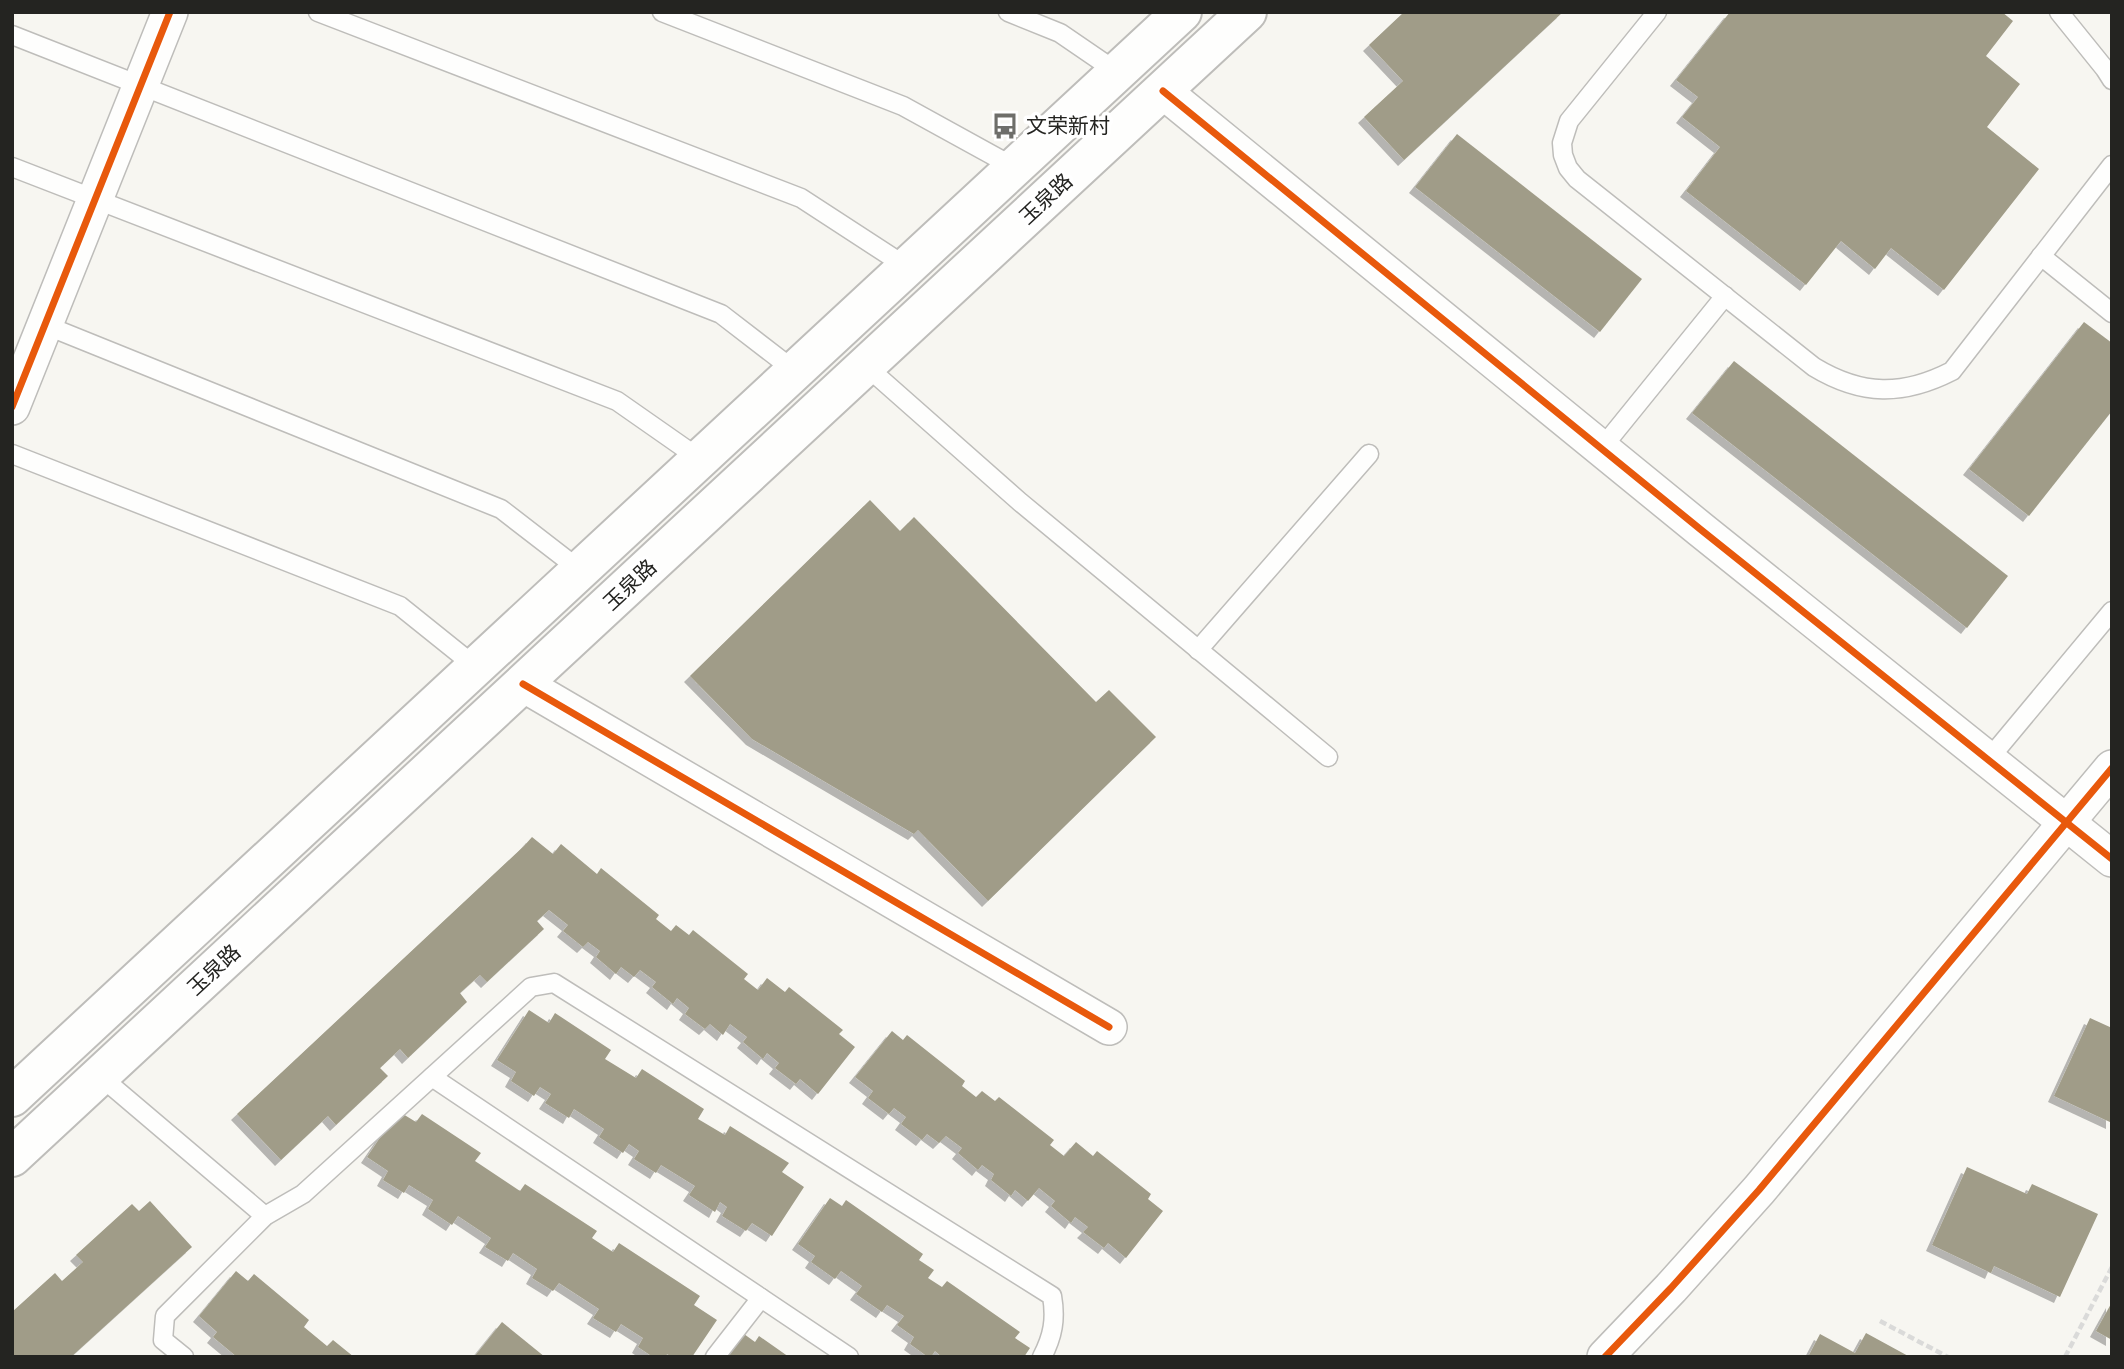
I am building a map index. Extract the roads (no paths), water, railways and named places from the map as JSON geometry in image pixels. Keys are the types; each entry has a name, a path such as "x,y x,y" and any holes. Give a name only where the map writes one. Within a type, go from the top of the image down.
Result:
{"main road":[{"name":"玉泉路","path":"12,1097 1182,12"},
{"name":"玉泉路","path":"12,1157 1247,12"}],"street":[{"path":"12,407 170,12"},
{"path":"1163,91 1601,449 2112,859"},
{"path":"523,684 1110,1027"},
{"path":"1605,1357 1759,1190 2112,768"}],"lane":[{"path":"318,12 801,198 907,267"},
{"path":"662,12 903,106 1014,167"},
{"path":"1008,12 1060,33 1117,72"},
{"path":"1657,12 1569,121 1562,144 1568,168 1577,179 1814,368 1852,386 1895,390 1924,384 1952,371 2112,165"},
{"path":"2059,12 2112,80"},
{"path":"12,35 721,314 795,371"},
{"path":"12,167 617,401 700,459"},
{"path":"2041,256 2112,313"},
{"path":"1601,449 1725,296"},
{"path":"45,325 501,509 580,570"},
{"path":"866,366 1020,502 1328,757"},
{"path":"12,454 400,606 476,667"},
{"path":"1198,650 1369,454"},
{"path":"1988,760 2112,611"},
{"path":"184,1357 163,1340 165,1316 265,1216 303,1194 531,987 554,983 1052,1296 1054,1327 1042,1357"},
{"path":"100,1076 265,1216"},
{"path":"432,1077 849,1357"},
{"path":"715,1357 761,1298"}],"place":[{"name":"文荣新村","path":"1005,126"}]}
